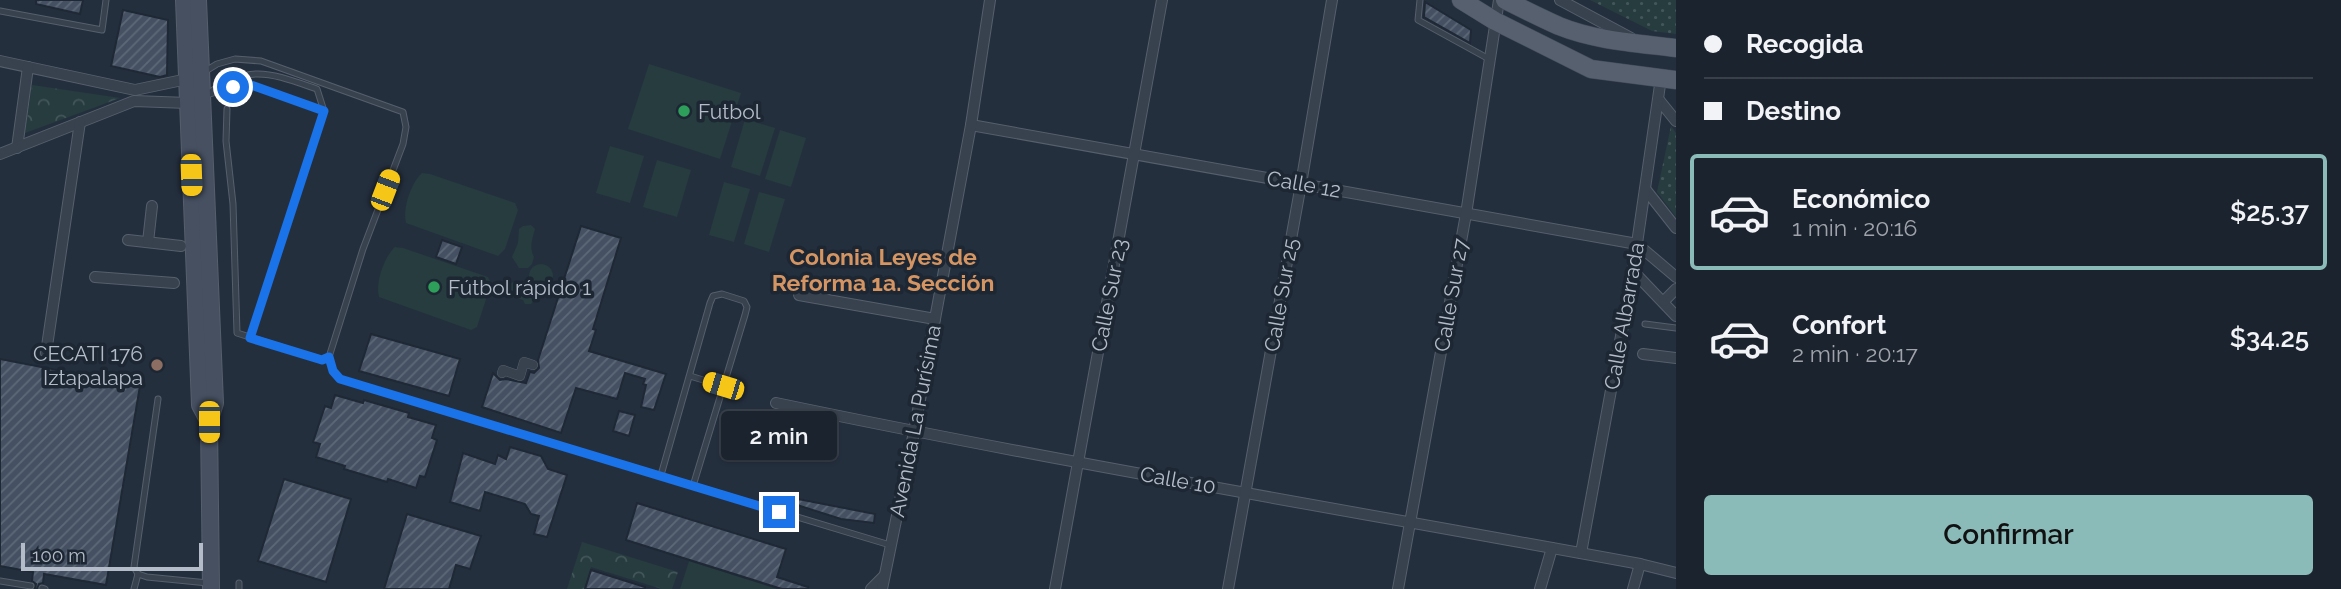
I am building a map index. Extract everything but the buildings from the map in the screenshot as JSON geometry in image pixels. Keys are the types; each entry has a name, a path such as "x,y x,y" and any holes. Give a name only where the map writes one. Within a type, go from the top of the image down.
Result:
{"main road":[{"path":"184,0 195,77"},
{"path":"198,0 195,77 215,403 209,422 211,586"},
{"path":"1461,0 1495,21 1591,69 1669,79"},
{"path":"1505,0 1560,27 1614,41 1676,48"},
{"path":"196,100 188,247 195,285 200,405 209,422"}],"street":[{"name":"Avenida La Purísima","path":"882,589 971,125 990,0"},
{"name":"Calle Sur 23","path":"1055,589 1162,0"},
{"name":"Calle Sur 25","path":"1227,589 1332,0"},
{"name":"Calle Sur 27","path":"1398,589 1466,214 1499,0"},
{"path":"1560,0 1643,44"},
{"path":"0,61 135,96 196,100"},
{"path":"17,148 28,67"},
{"path":"0,154 80,122 135,96 195,77"},
{"name":"Calle Albarrada","path":"1581,553 1633,271 1659,100 1669,79"},
{"path":"1659,100 1676,121"},
{"path":"46,353 80,122"},
{"name":"Calle 12","path":"971,125 1637,244"},
{"path":"1646,190 1676,228"},
{"path":"148,242 152,206"},
{"path":"128,240 188,247"},
{"path":"1637,244 1676,277"},
{"path":"1633,271 1676,316"},
{"path":"95,277 174,283"},
{"path":"1664,301 1676,289"},
{"path":"799,295 935,319"},
{"path":"1643,354 1676,358"},
{"path":"502,373 503,370 520,376 524,362 533,365"},
{"name":"Calle 10","path":"776,403 1078,463 1410,521 1676,573"},
{"path":"1540,589 1552,548"},
{"path":"1633,589 1640,564"},
{"path":"871,589 884,576"}],"lane":[{"path":"0,11 102,30 106,0"},
{"path":"1420,0 1418,20 1489,59"},
{"path":"195,77 226,61 261,61 403,112 406,127 403,144 363,249 329,357 333,371 340,379 890,545"},
{"path":"196,100 226,80 254,73 273,74 317,89 324,111 250,338"},
{"path":"196,100 233,87 251,85 324,111"},
{"path":"227,108 226,141 233,204 237,333 322,360 329,357"},
{"path":"174,283 195,285"},
{"path":"661,475 713,296 722,294 744,301 747,307 693,486"},
{"path":"1645,324 1676,328"},
{"path":"690,376 723,386"},
{"path":"134,589 138,574 134,560 158,399"},
{"path":"138,574 211,586"},
{"path":"0,581 31,586"}],"green space":[{"path":"1590,0 1676,0 1676,34 1652,31"},
{"name":"Futbol","path":"649,64 741,93 720,159 628,129"},
{"path":"32,85 120,98 25,133"},
{"path":"745,119 775,128 760,176 731,167"},
{"path":"1671,126 1676,133 1676,217 1657,192"},
{"path":"780,130 806,138 791,187 765,179"},
{"path":"610,146 644,156 630,203 596,193"},
{"path":"657,160 691,170 677,217 643,207"},
{"path":"422,173 515,203 518,210 505,249 498,256 406,223 408,196"},
{"path":"724,182 750,189 734,242 709,235"},
{"path":"759,192 785,199 769,252 744,244"},
{"path":"531,225 535,229 531,247 534,257 528,268 519,268 512,257 518,243 519,229"},
{"name":"Fútbol rápido 1","path":"395,247 488,277 491,284 477,327 471,330 379,297 381,270"},
{"path":"541,264 550,267 553,276 550,285 541,288 532,285 529,276 532,267"},
{"path":"516,281 528,295 533,296 531,304 525,304 523,300 509,295 506,285"},
{"path":"582,542 678,572 672,589 662,589 591,567 584,589 567,589"},
{"path":"689,561 777,589 680,589"}],"place":[{"name":"Futbol","path":"684,111"},
{"name":"Fútbol rápido 1","path":"434,287"},
{"name":"CECATI 176 Iztapalapa","path":"157,365"}],"district":[{"name":"Colonia Leyes de Reforma 1a. Sección","path":"883,269"}],"route":[{"path":"233,87 251,85 324,111 250,338 322,360 329,357 333,371 340,379 779,512"}]}
